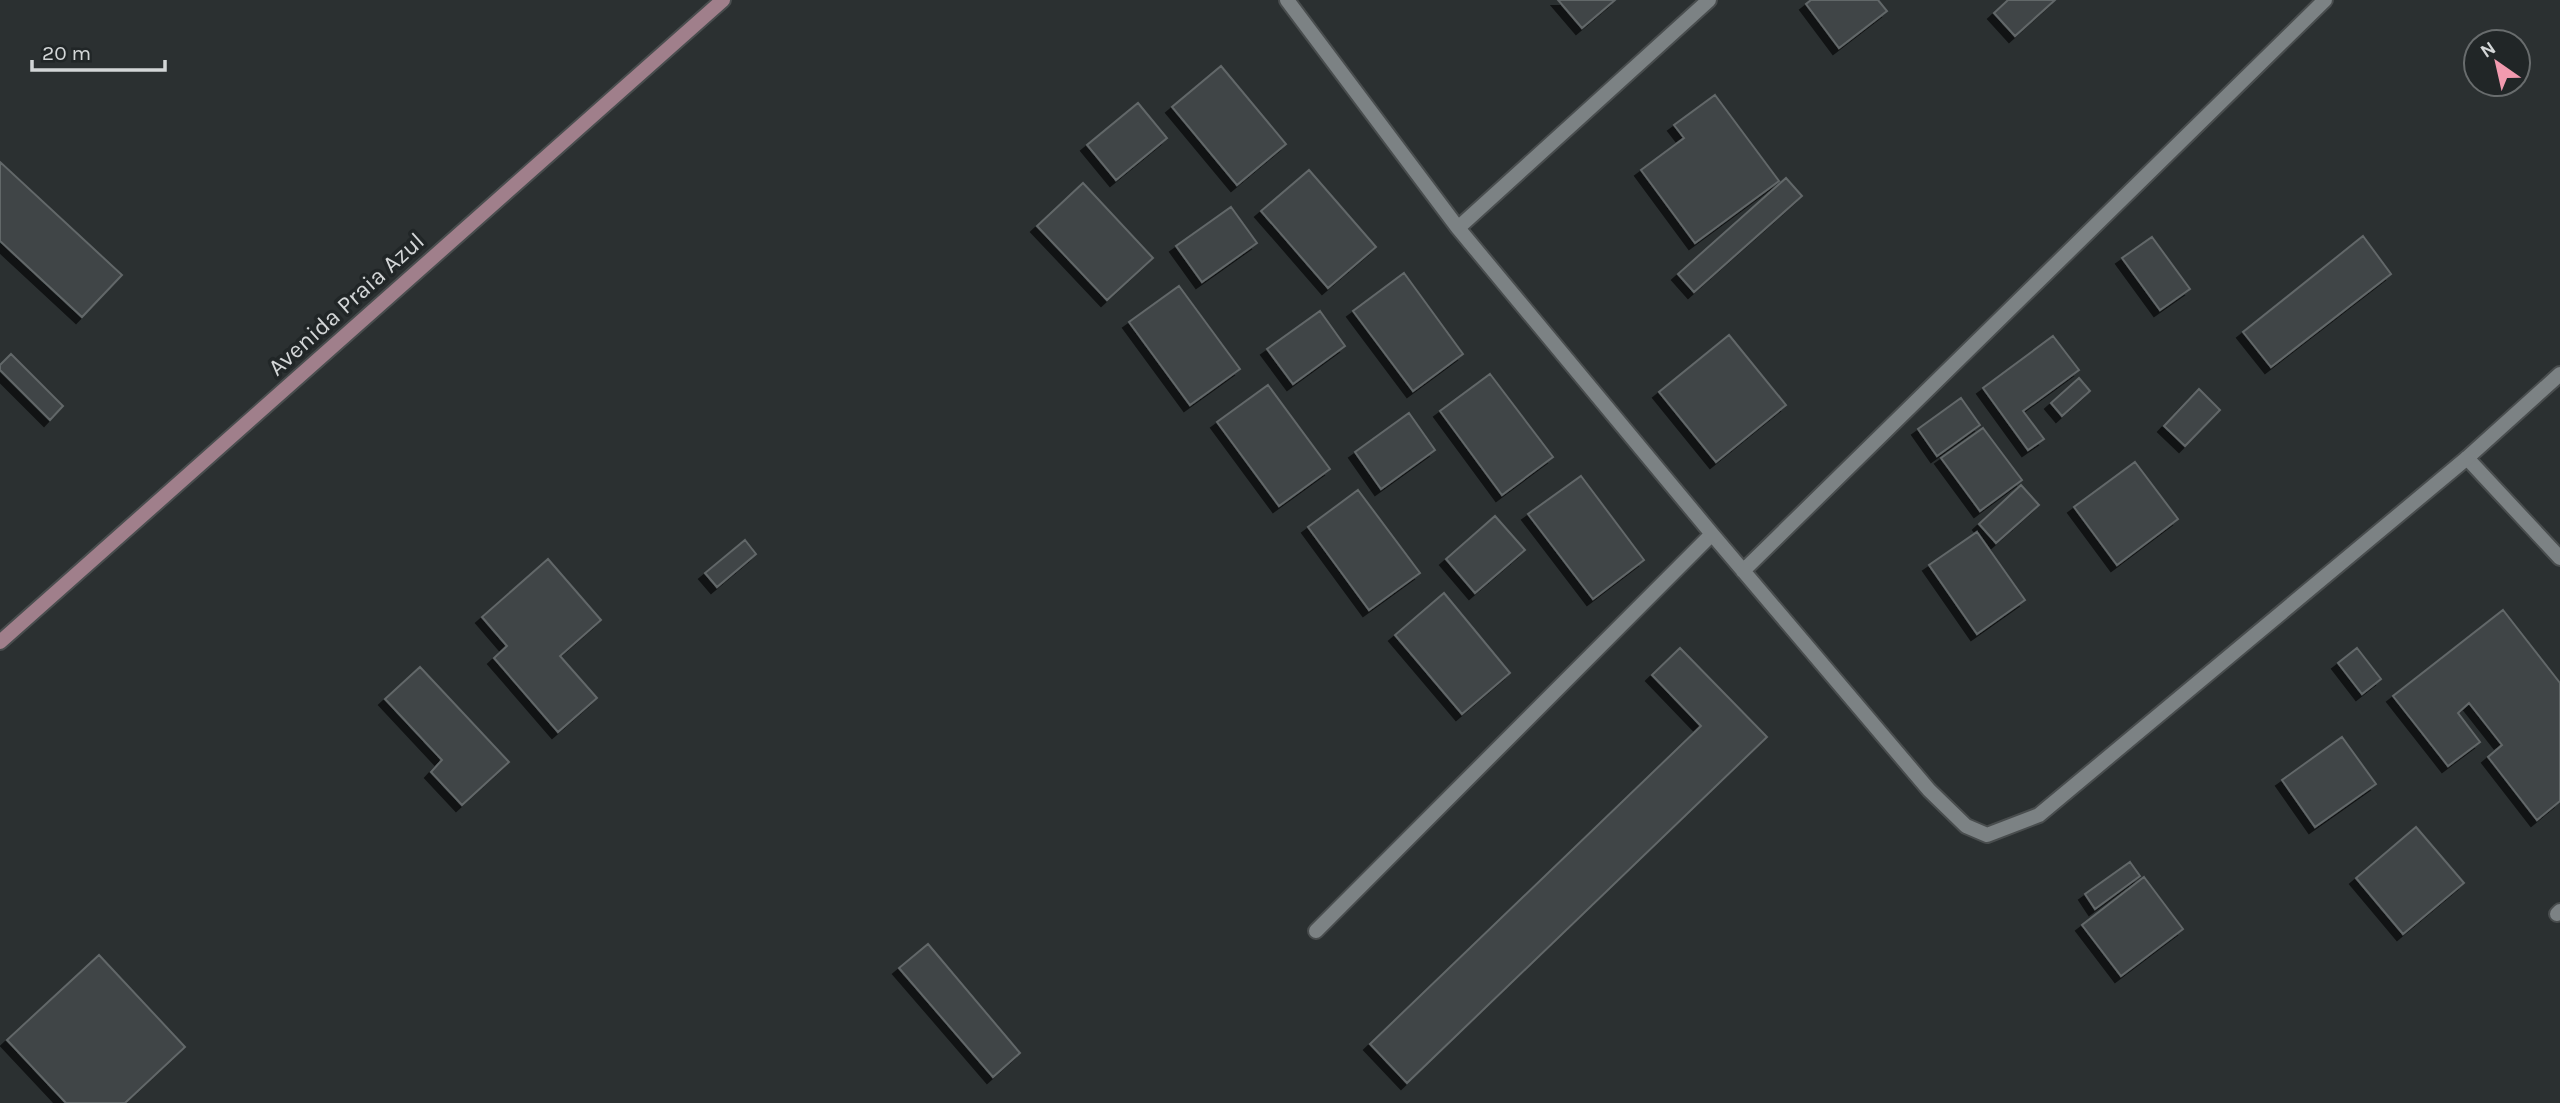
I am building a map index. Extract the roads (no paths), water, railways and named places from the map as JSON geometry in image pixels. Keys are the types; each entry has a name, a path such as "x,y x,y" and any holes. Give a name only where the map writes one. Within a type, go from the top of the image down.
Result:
{"main road":[{"name":"Avenida Praia Azul","path":"0,642 723,0"}],"street":[{"path":"1287,0 1458,228 1712,534 1929,790 1966,826 1987,835 2039,815 2467,458 2560,374"},
{"path":"1458,228 1709,0"},
{"path":"1743,570 2325,0"},
{"path":"2467,458 2560,558"},
{"path":"1316,931 1712,534"}]}
